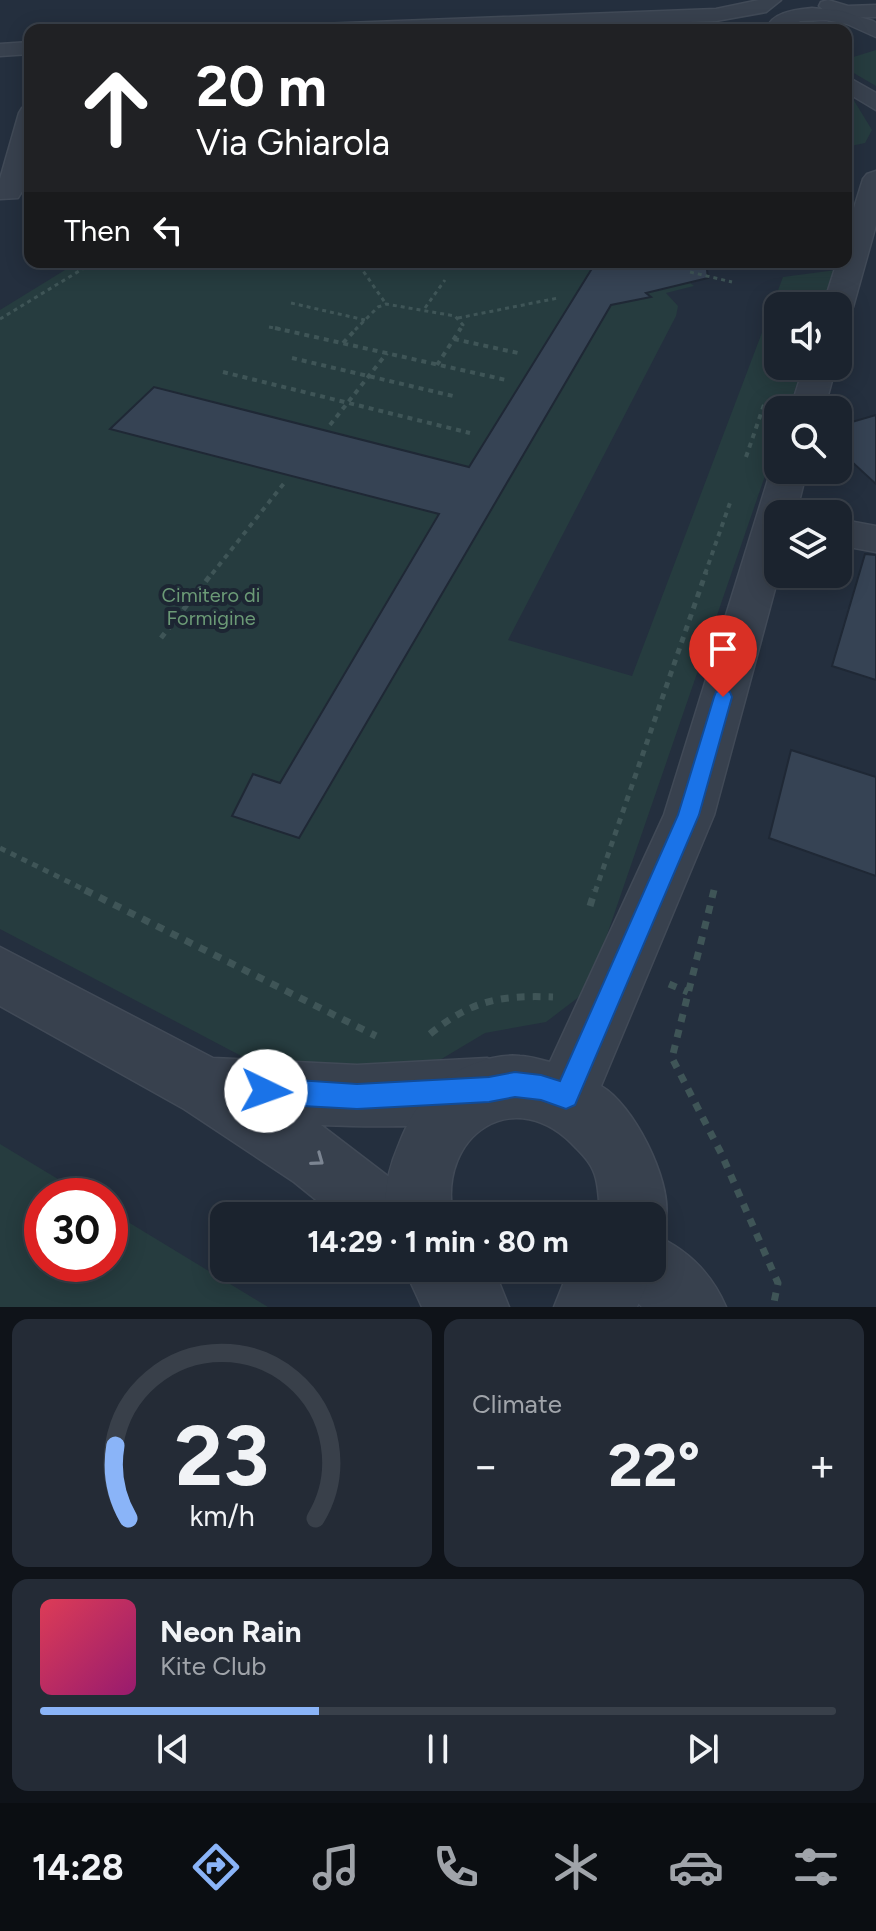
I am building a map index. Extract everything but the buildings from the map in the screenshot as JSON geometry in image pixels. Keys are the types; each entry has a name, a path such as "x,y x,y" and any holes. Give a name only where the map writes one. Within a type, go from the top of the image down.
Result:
{"street":[{"path":"693,16 759,8 772,0"},
{"path":"487,24 693,16 786,17 831,8 847,12 876,11"},
{"path":"831,8 876,31"},
{"path":"323,24 332,11"},
{"path":"627,19 683,24"},
{"path":"0,50 24,48"},
{"path":"852,83 876,103"},
{"path":"9,193 24,136"},
{"path":"852,260 876,179"},
{"path":"842,292 850,268"},
{"path":"852,535 876,539"},
{"path":"566,1096 689,815 764,561"},
{"path":"0,975 206,1087 317,1159 370,1202"},
{"path":"206,1087 357,1096 515,1085 541,1087 566,1096 593,1116 614,1142 628,1175 631,1202"},
{"path":"420,1202 421,1168 435,1134 460,1106 489,1089"},
{"path":"446,1282 474,1307"},
{"path":"589,1307 613,1282"},
{"path":"665,1282 691,1307"}],"path":[{"path":"0,319 84,268"},
{"path":"361,268 386,304"},
{"path":"690,272 732,282"},
{"path":"425,308 445,280"},
{"path":"342,344 378,307 386,304 425,308 457,318 558,298"},
{"path":"291,303 366,320"},
{"path":"437,365 463,325 457,318"},
{"path":"269,327 506,380"},
{"path":"454,339 518,353"},
{"path":"330,425 387,353"},
{"path":"292,358 453,396"},
{"path":"223,372 470,433"},
{"path":"742,467 768,393"},
{"path":"161,638 285,482"},
{"path":"587,913 732,497"},
{"path":"0,848 381,1039"},
{"path":"428,1037 480,999 516,995 553,997 559,983"},
{"path":"688,992 672,1058 721,1153 778,1283 773,1307"}],"green space":[{"path":"876,50 876,86 852,72 852,57"},
{"path":"852,98 872,130 865,143 852,146"},
{"name":"Cimitero di Formigine","path":"68,268 689,268 676,271 694,286 666,293 678,306 676,316 508,640 632,676 764,327 764,380 798,380 793,396 764,396 764,479 588,990 546,1022 485,1033 413,1076 306,1090 0,929 0,310"},
{"path":"836,270 828,292 777,292 783,277"},
{"path":"0,1144 56,1178 24,1178 24,1282 128,1282 128,1222 210,1272 210,1282 227,1282 268,1307 0,1307"}],"route":[{"path":"266,1091 357,1096 515,1085 541,1087 566,1096 689,815 723,697"}]}
